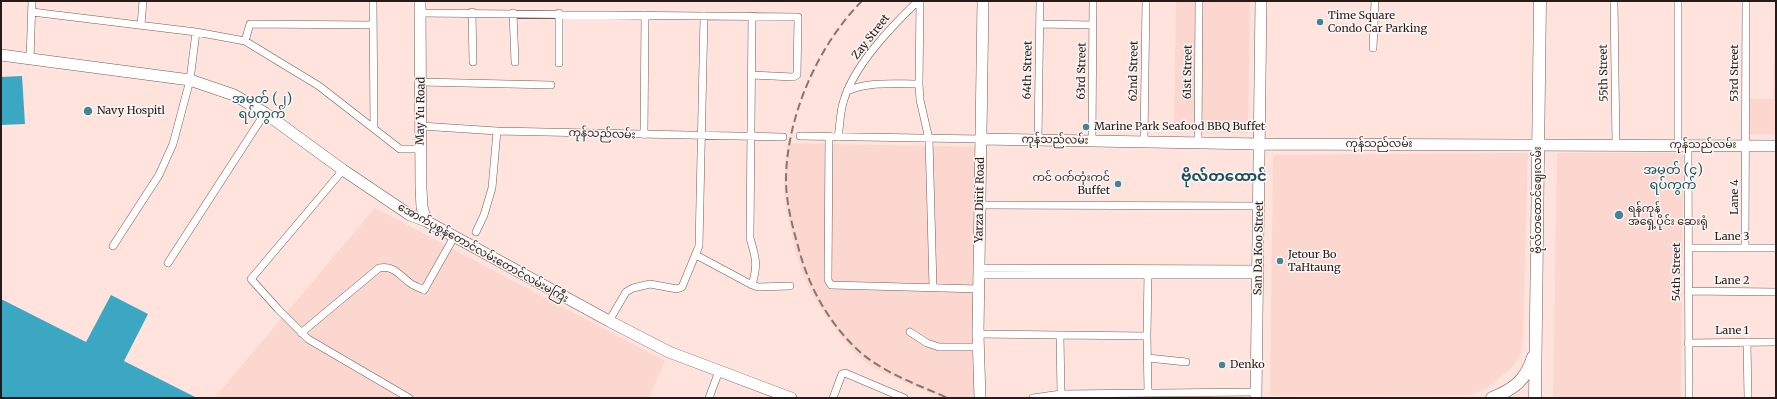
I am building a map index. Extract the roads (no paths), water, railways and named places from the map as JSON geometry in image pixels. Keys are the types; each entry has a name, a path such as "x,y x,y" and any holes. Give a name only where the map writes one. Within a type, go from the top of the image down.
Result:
{"main road":[{"name":"May Yu Road","path":"420,1 420,149 422,207 426,221"},
{"name":"Yarza Dirit Road","path":"982,396 978,334 983,1"},
{"name":"San Da Koo Street","path":"1256,395 1261,1"},
{"name":"ဗိုလ်တထောင်ဈေးလမ်း","path":"1535,398 1537,346 1540,1"},
{"name":"အောက်ပုစွန်တောင်လမ်းတောင်လမ်းမကြီး","path":"1,55 190,80 234,95 264,113 343,170 410,215 426,221 609,322 669,352 791,398"},
{"name":"ကုန်သည်လမ်း","path":"981,139 1260,144 1616,144 1776,146"},
{"path":"1492,398 1510,390 1520,382 1529,370 1537,346"}],"street":[{"path":"30,59 32,1"},
{"path":"141,25 143,1"},
{"path":"373,1 374,128"},
{"path":"919,1 919,84 920,100 929,139 932,287"},
{"name":"Zay Street","path":"838,136 842,103 847,91 872,50 919,1"},
{"name":"64th Street","path":"1038,140 1040,1"},
{"name":"63rd Street","path":"1092,141 1094,1"},
{"name":"62nd Street","path":"1144,142 1146,1"},
{"name":"61st Street","path":"1198,143 1199,1"},
{"path":"1373,48 1375,1"},
{"name":"55th Street","path":"1614,1 1616,144"},
{"name":"54th Street","path":"1678,1 1688,248 1688,398"},
{"name":"53rd Street","path":"1746,1 1746,146"},
{"path":"32,12 196,32 246,40 318,86 400,149 420,149"},
{"path":"420,13 472,12 798,17 796,77 752,75"},
{"path":"472,12 473,62"},
{"path":"513,13 515,62"},
{"path":"559,13 559,63"},
{"path":"644,135 645,15"},
{"path":"609,322 626,292 633,288 650,284 677,289 682,287 696,256 699,246 704,16"},
{"path":"752,16 750,238 756,257 757,270 752,285"},
{"path":"246,40 250,24 373,25"},
{"path":"1040,24 1094,25"},
{"path":"113,246 159,175 173,144 190,80 196,32"},
{"path":"421,82 551,85"},
{"path":"847,91 857,86 873,84 919,84"},
{"path":"168,263 264,113"},
{"name":"ကုန်သည်လမ်း","path":"421,126 497,131 783,137"},
{"path":"476,232 484,215 492,188 497,131"},
{"path":"800,136 981,139"},
{"path":"829,136 828,280 831,285 979,289"},
{"name":"Lane 4","path":"1746,146 1746,248"},
{"path":"343,170 250,279 301,333 328,351 409,398"},
{"path":"980,205 1259,206"},
{"path":"301,333 379,268 387,266 397,271 410,283 424,290 454,237"},
{"name":"Lane 3","path":"1688,248 1776,248"},
{"path":"696,256 758,287 790,286"},
{"path":"979,271 1258,272"},
{"path":"1148,272 1148,393"},
{"name":"Lane 2","path":"1688,292 1776,292"},
{"path":"910,332 939,347 978,347"},
{"path":"978,334 1147,336"},
{"path":"1060,336 1061,394"},
{"path":"1746,342 1748,398"},
{"name":"Lane 1","path":"1688,343 1776,342"},
{"path":"1148,358 1186,362"},
{"path":"709,398 719,371"},
{"path":"833,398 842,374 845,373 904,398"},
{"path":"1035,398 1061,394 1148,393 1256,395"}],"water":[{"path":"22,76 25,124 1,125 1,77"},
{"path":"111,295 148,314 124,361 197,398 1,398 1,299 86,342"}],"railway":[{"path":"862,1 846,19 818,62 807,85 798,110 791,135 787,160 786,184 790,215 802,261 814,290 829,317 849,341 869,359 890,372 948,398"}],"place":[{"name":"Time Square Condo Car Parking","path":"1320,22"},
{"name":"Navy Hospitl","path":"88,111"},
{"name":"Marine Park Seafood BBQ Buffet","path":"1086,127"},
{"name":"ကင် ဝက်တုံးကင် Buffet","path":"1118,184"},
{"name":"ရန်ကုန် အရှေ့ပိုင်း ဆေးရုံ","path":"1619,215"},
{"name":"Jetour Bo TaHtaung","path":"1280,261"},
{"name":"Denko","path":"1222,365"}],"district":[{"name":"အမှတ် (၂) ရပ်ကွက်","path":"262,106"},
{"name":"ဗိုလ်တထောင်","path":"1224,177"},
{"name":"အမှတ် (၄) ရပ်ကွက်","path":"1673,178"}]}
